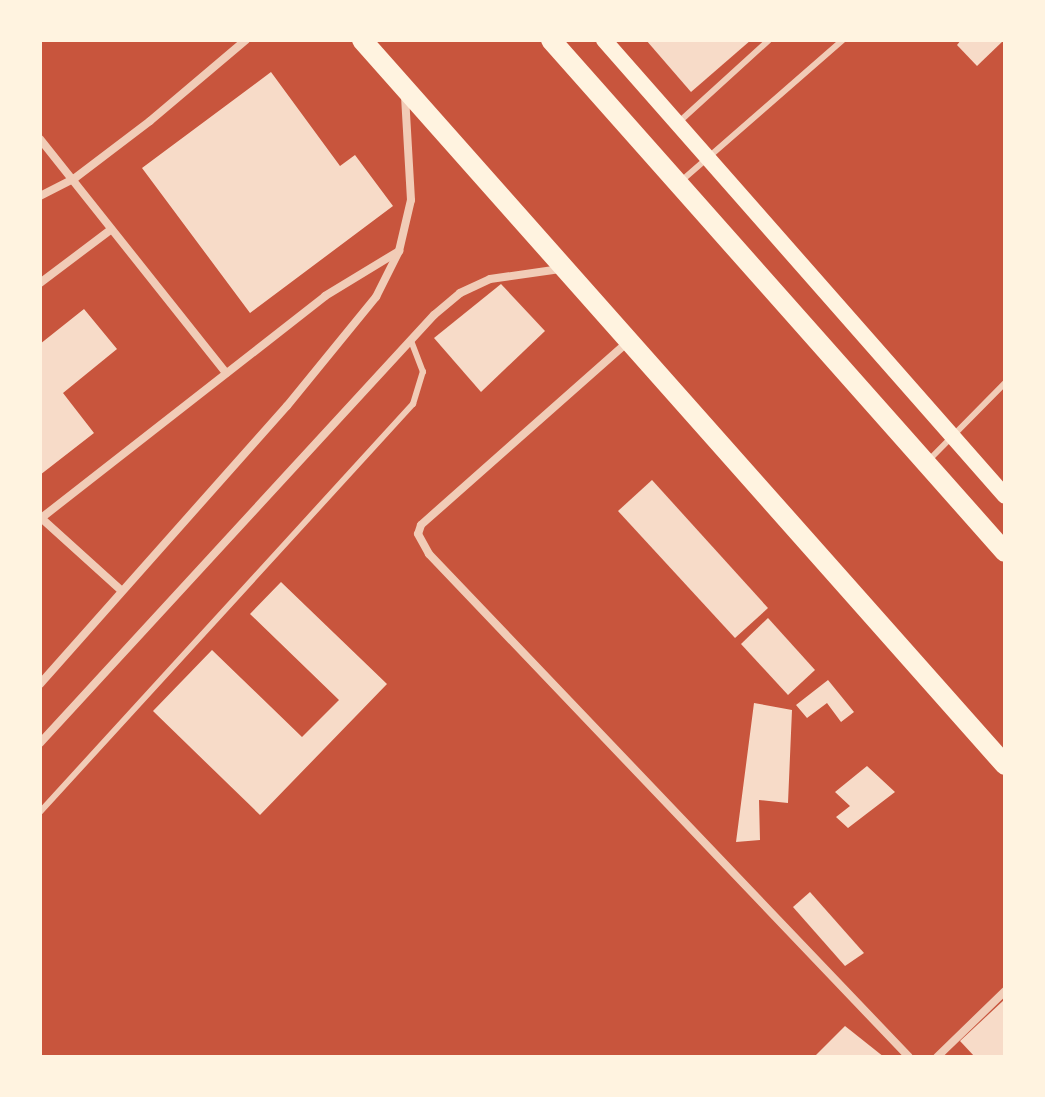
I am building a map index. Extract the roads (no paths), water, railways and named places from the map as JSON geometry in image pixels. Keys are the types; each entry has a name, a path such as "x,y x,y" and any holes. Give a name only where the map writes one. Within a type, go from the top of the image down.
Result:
{"main road":[{"path":"362,40 1005,765"},
{"path":"551,40 677,185 929,460 1005,552"},
{"path":"604,40 1005,496"}],"street":[{"path":"40,196 75,178 246,40"},
{"path":"40,684 376,297 399,251 411,200 404,88"},
{"path":"40,139 75,178 109,231 226,373"},
{"path":"40,283 109,231"},
{"path":"122,591 40,518 325,296 399,251"},
{"path":"40,743 411,341 460,293 490,279 564,268"},
{"path":"630,339 421,525 418,534 440,566 909,1057"},
{"path":"937,1057 1005,991"}],"lane":[{"path":"677,124 769,40"},
{"path":"677,185 843,40"},
{"path":"40,812 413,404 423,372 411,341"},
{"path":"929,460 1005,383"}]}
